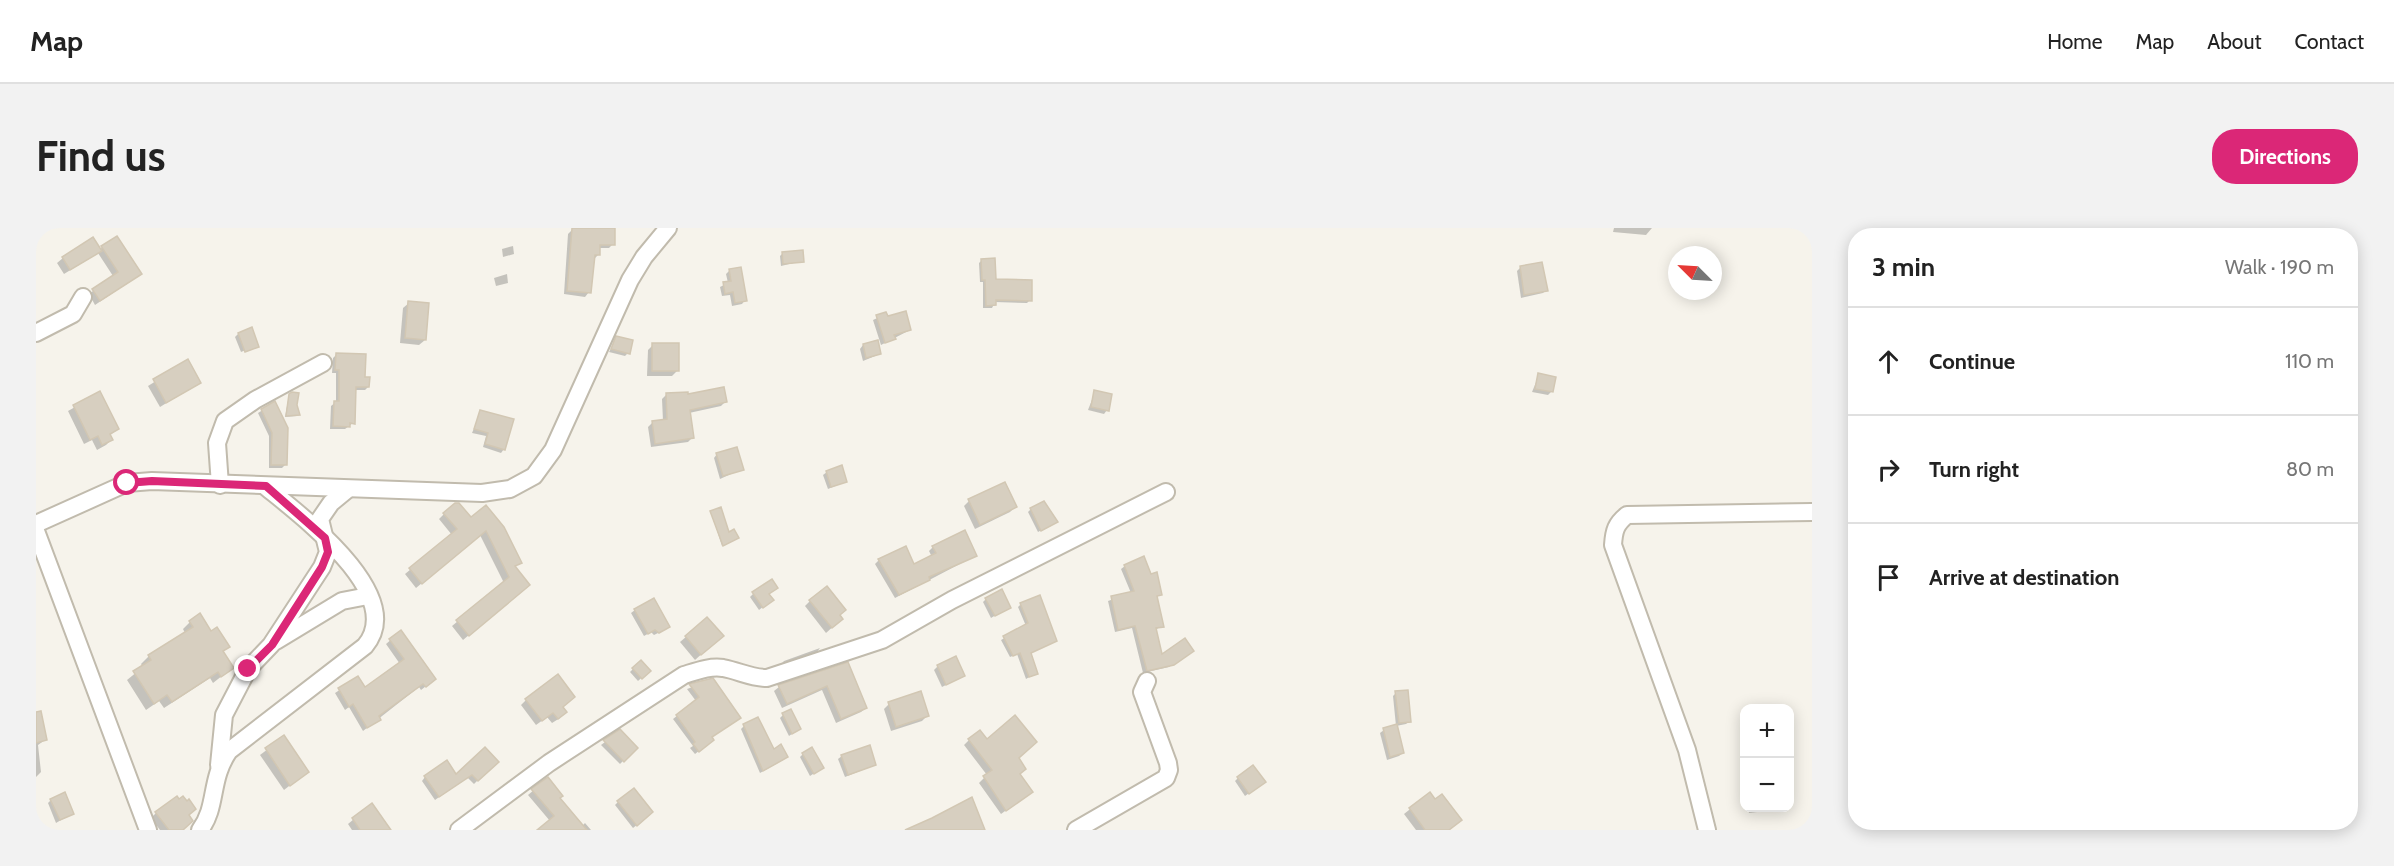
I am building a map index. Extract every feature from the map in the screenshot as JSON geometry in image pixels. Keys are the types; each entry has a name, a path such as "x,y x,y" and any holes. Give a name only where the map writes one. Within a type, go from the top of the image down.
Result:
{"street":[{"path":"36,524 127,483 152,481 482,493 510,489 534,477 553,450 630,280 644,257 668,228"},
{"path":"36,333 73,314 83,297"},
{"path":"220,485 217,443 225,422 255,400 323,363"},
{"path":"219,766 237,745 373,636 375,622 368,596 357,572 325,538 266,486"},
{"path":"200,830 211,806 219,766 224,715 248,669 272,645 322,567 328,552 321,528 323,513 348,489"},
{"path":"459,830 549,763 684,675 704,669 721,668 754,678 767,678 882,640 952,600 1166,492"},
{"path":"1707,830 1687,750 1613,544 1614,530 1618,522 1627,515 1812,512"},
{"path":"36,531 148,830"},
{"path":"272,645 342,601 368,596"},
{"path":"1076,830 1166,778 1169,770 1168,763 1142,692 1147,681"}],"building":[{"path":"572,228 615,228 615,245 600,245 600,255 595,255 591,293 567,291"},
{"path":"117,236 142,274 100,301 92,289 118,272 101,246"},
{"path":"93,237 102,251 70,270 62,257"},
{"path":"803,250 804,262 783,264 782,252"},
{"path":"995,258 996,279 1032,280 1032,301 996,300 996,305 986,306 981,259"},
{"path":"1542,262 1548,291 1524,295 1520,266"},
{"path":"741,267 747,301 735,303 733,292 725,294 723,282 731,281 729,269"},
{"path":"408,301 429,303 426,340 405,338"},
{"path":"906,311 911,330 894,335 896,339 885,343 876,315 886,312 888,316"},
{"path":"252,327 259,347 245,352 238,333"},
{"path":"616,336 633,340 630,354 611,349"},
{"path":"878,340 881,354 866,358 863,344"},
{"path":"652,343 679,343 679,371 652,371"},
{"path":"336,353 366,354 365,377 370,377 369,387 356,387 355,424 350,423 350,427 333,426 334,401 339,401 339,370 335,370"},
{"path":"188,359 201,383 166,403 153,379"},
{"path":"1538,373 1556,377 1553,392 1535,389"},
{"path":"724,387 727,402 690,410 694,438 655,444 652,421 667,419 666,393 688,392 688,394"},
{"path":"1094,390 1112,394 1109,411 1091,407"},
{"path":"100,391 119,429 110,434 113,440 102,445 98,436 90,440 73,405"},
{"path":"299,393 297,405 300,415 286,416 289,394"},
{"path":"275,401 288,428 287,465 271,465 272,433 261,409"},
{"path":"480,410 514,419 505,450 485,444 488,433 474,429"},
{"path":"737,447 744,470 723,476 716,453"},
{"path":"842,465 847,482 831,487 826,471"},
{"path":"1005,482 1017,507 980,525 968,499"},
{"path":"1044,501 1058,522 1041,531 1030,508"},
{"path":"455,503 459,503 471,517 486,505 504,527 522,563 515,566 530,585 469,636 456,620 509,577 486,531 422,584 409,568 457,529 443,513"},
{"path":"721,507 729,532 734,529 739,538 723,546 710,511"},
{"path":"965,530 977,556 929,577 930,580 899,595 878,559 906,546 914,564 936,553 932,546"},
{"path":"1144,556 1151,574 1157,572 1162,595 1157,596 1164,627 1156,628 1162,654 1185,638 1194,651 1174,665 1147,671 1135,626 1118,630 1111,596 1134,591 1124,565"},
{"path":"772,579 778,588 769,594 774,600 763,608 752,592"},
{"path":"827,586 846,610 840,615 843,619 832,628 809,600"},
{"path":"1002,589 1011,608 995,616 985,598"},
{"path":"1040,595 1057,641 1031,653 1038,674 1029,677 1020,653 1013,656 1003,636 1028,623 1020,603"},
{"path":"654,598 670,627 659,633 655,630 648,634 634,609"},
{"path":"200,613 211,631 217,627 230,647 223,651 234,668 221,677 218,672 172,702 167,695 154,704 133,671 151,660 148,655 193,627 189,621"},
{"path":"707,617 724,636 701,655 685,636"},
{"path":"401,630 436,679 426,687 423,684 379,716 381,720 367,728 353,704 349,707 338,688 358,676 365,687 404,659 389,639"},
{"path":"956,656 965,676 946,685 937,665"},
{"path":"641,660 651,671 642,679 632,668"},
{"path":"848,662 867,708 841,719 827,686 787,704 778,685"},
{"path":"558,674 575,697 563,707 567,712 558,719 553,713 542,721 525,699"},
{"path":"713,678 741,718 712,737 714,740 699,752 693,744 695,742 676,715 699,697 689,684"},
{"path":"1408,690 1411,722 1399,723 1395,691"},
{"path":"921,691 929,716 896,727 888,702"},
{"path":"791,709 801,729 792,734 782,713"},
{"path":"41,711 47,740 36,743 36,712"},
{"path":"1015,715 1037,742 1019,758 1026,769 1020,774 1033,792 1006,811 983,776 992,770 968,739 980,730 987,739"},
{"path":"758,717 774,749 781,744 788,757 763,771 743,724"},
{"path":"1397,724 1404,753 1390,757 1383,728"},
{"path":"620,729 638,748 624,762 603,740"},
{"path":"284,735 309,772 290,786 265,748"},
{"path":"870,745 876,765 848,775 841,755"},
{"path":"485,747 499,762 478,781 472,775 439,797 424,776 447,760 456,774"},
{"path":"812,747 824,768 814,774 802,753"},
{"path":"1253,765 1266,782 1249,794 1237,777"},
{"path":"548,777 563,796 560,798 587,830 537,830 554,816 531,789"},
{"path":"634,788 653,812 637,826 617,801"},
{"path":"65,792 74,814 60,820 50,799"},
{"path":"1430,792 1435,799 1442,794 1462,820 1449,830 1425,830 1409,808"},
{"path":"177,796 179,799 183,796 187,801 189,799 196,809 189,815 193,821 183,830 169,830 155,812"},
{"path":"972,797 985,830 905,830 932,818"},
{"path":"372,803 391,830 360,830 352,818"}],"route":[{"path":"127,483 152,481 266,486 325,538 328,552 322,567 272,645 248,669"}]}
